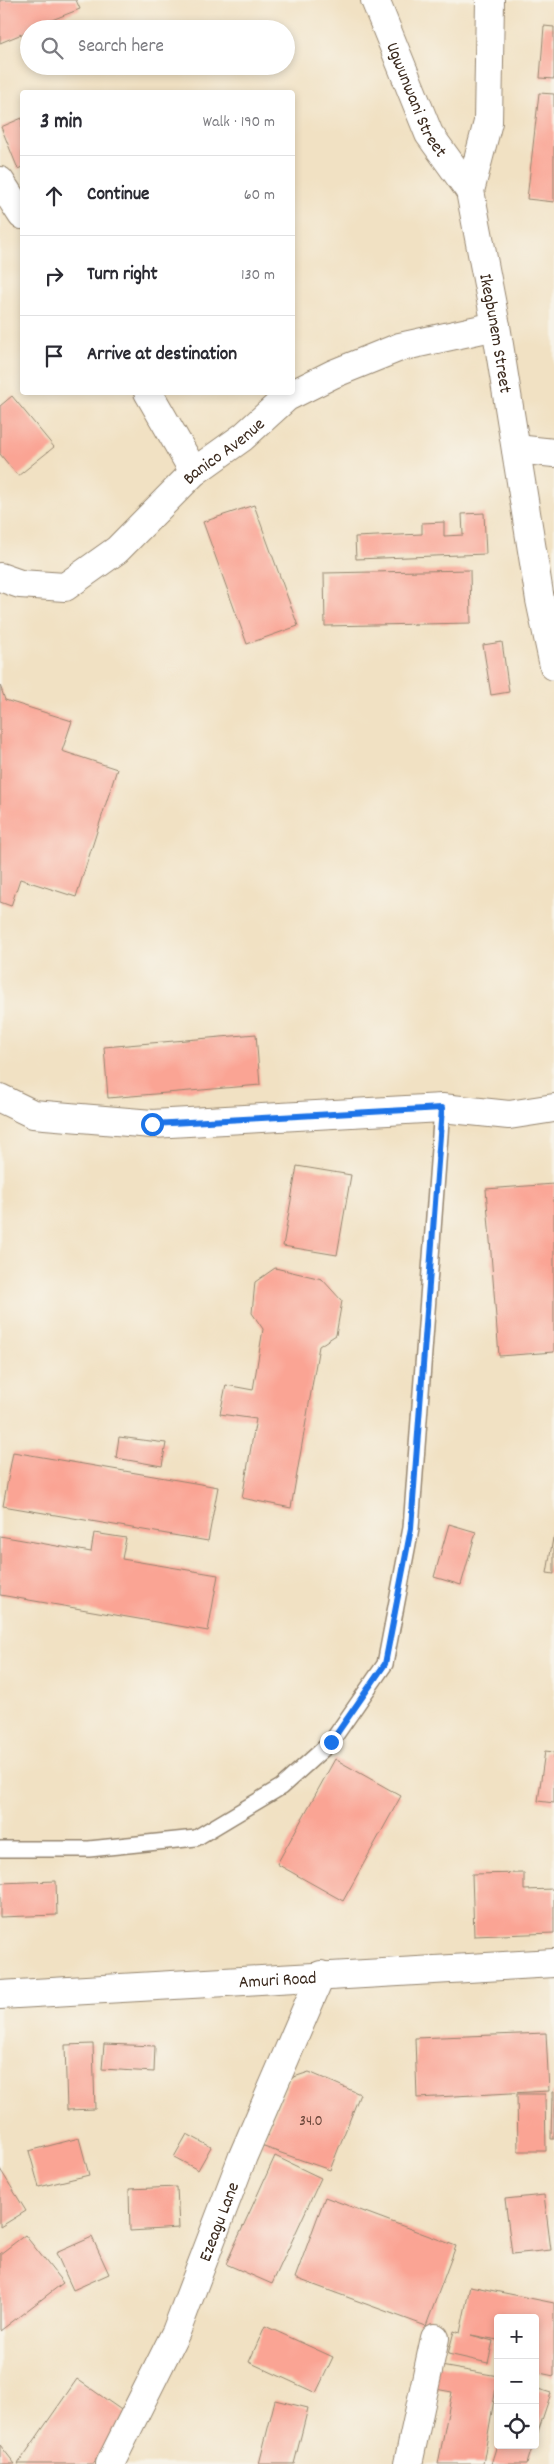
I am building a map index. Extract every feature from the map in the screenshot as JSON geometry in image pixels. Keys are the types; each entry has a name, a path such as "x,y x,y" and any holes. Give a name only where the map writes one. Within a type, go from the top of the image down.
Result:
{"street":[{"name":"Ugwunwani Street","path":"375,0 429,134 470,191"},
{"name":"Ikegbunem Street","path":"490,0 488,122 470,191 496,326 540,600 554,666"},
{"path":"0,182 20,212"},
{"name":"Banico Avenue","path":"295,393 333,374 400,347 496,326"},
{"path":"150,395 194,472"},
{"name":"Banico Avenue","path":"0,577 20,584 65,587 117,550 194,472 243,437 290,395"},
{"path":"516,449 554,453"},
{"path":"0,1098 33,1114 152,1124 442,1108 510,1114 554,1108"},
{"name":"Amuri Road","path":"0,1995 554,1963"},
{"name":"Ezeagu Lane","path":"110,2464 176,2332 243,2156 321,1975"},
{"path":"408,2464 435,2338"}],"lane":[{"path":"0,1849 89,1849 196,1838 281,1786 331,1742 385,1664 411,1528 442,1108"}],"building":[{"path":"0,0 76,0 80,9 52,20 20,20 20,35 0,43"},
{"path":"544,26 554,27 554,79 540,78"},
{"path":"539,93 554,94 554,202 527,199"},
{"path":"20,119 20,168 18,169 1,127"},
{"path":"12,396 54,447 18,476 0,454 0,406"},
{"path":"254,505 298,626 247,644 203,522"},
{"path":"484,513 486,554 356,559 355,537 422,534 422,523 444,522 444,536 463,535 462,514"},
{"path":"470,570 471,623 325,626 324,573"},
{"path":"502,642 509,692 491,695 483,645"},
{"path":"0,685 5,700 72,721 62,751 117,769 76,897 20,879 11,906 0,902"},
{"path":"256,1034 260,1085 108,1098 104,1047"},
{"path":"297,1166 351,1175 337,1255 283,1246"},
{"path":"554,1184 554,1352 499,1356 486,1189"},
{"path":"275,1268 322,1279 342,1301 336,1335 319,1346 291,1508 242,1498 256,1419 220,1414 226,1385 253,1390 263,1329 252,1313 255,1282"},
{"path":"119,1437 166,1443 162,1466 116,1458"},
{"path":"13,1452 218,1487 208,1541 3,1506"},
{"path":"449,1524 476,1532 461,1585 434,1577"},
{"path":"94,1533 126,1538 122,1559 218,1575 208,1631 0,1595 0,1536 91,1552"},
{"path":"554,1538 554,1574 547,1573"},
{"path":"545,1751 554,1752 554,1803 538,1801"},
{"path":"335,1759 401,1796 343,1901 277,1864"},
{"path":"524,1873 524,1890 554,1889 554,1933 474,1936 472,1874"},
{"path":"56,1881 57,1915 0,1917 0,1883"},
{"path":"546,2033 549,2091 417,2098 415,2038"},
{"path":"93,2044 95,2109 67,2110 65,2045"},
{"path":"104,2044 155,2046 154,2072 102,2069"},
{"path":"309,2072 360,2094 330,2170 261,2146 291,2078"},
{"path":"552,2092 554,2092 554,2139 551,2139"},
{"path":"517,2094 545,2094 546,2151 518,2151"},
{"path":"187,2134 211,2147 198,2170 174,2157"},
{"path":"79,2138 89,2175 39,2187 29,2151"},
{"path":"275,2156 321,2178 272,2284 226,2264"},
{"path":"0,2169 26,2211 0,2227"},
{"path":"177,2187 179,2228 130,2231 129,2189"},
{"path":"544,2195 551,2250 512,2254 505,2199"},
{"path":"325,2197 456,2246 426,2326 295,2278"},
{"path":"25,2235 63,2283 0,2331 0,2254"},
{"path":"92,2237 109,2274 73,2290 56,2253"},
{"path":"470,2286 554,2303 554,2376 539,2373 539,2314 494,2314 494,2339 471,2335 493,2341 488,2363 448,2354 454,2331 460,2333"},
{"path":"265,2326 333,2357 316,2393 249,2362"},
{"path":"435,2365 494,2375 494,2399 483,2464 438,2464 452,2392 430,2388"},
{"path":"77,2379 127,2414 93,2464 18,2464"},
{"path":"539,2389 551,2393 539,2429"},
{"path":"275,2400 308,2408 294,2464 259,2464"},
{"path":"0,2445 15,2464 0,2464"},
{"path":"496,2449 532,2449 527,2464 491,2464"}],"route":[{"path":"152,1124 442,1108 411,1528 385,1664 331,1742"}]}
